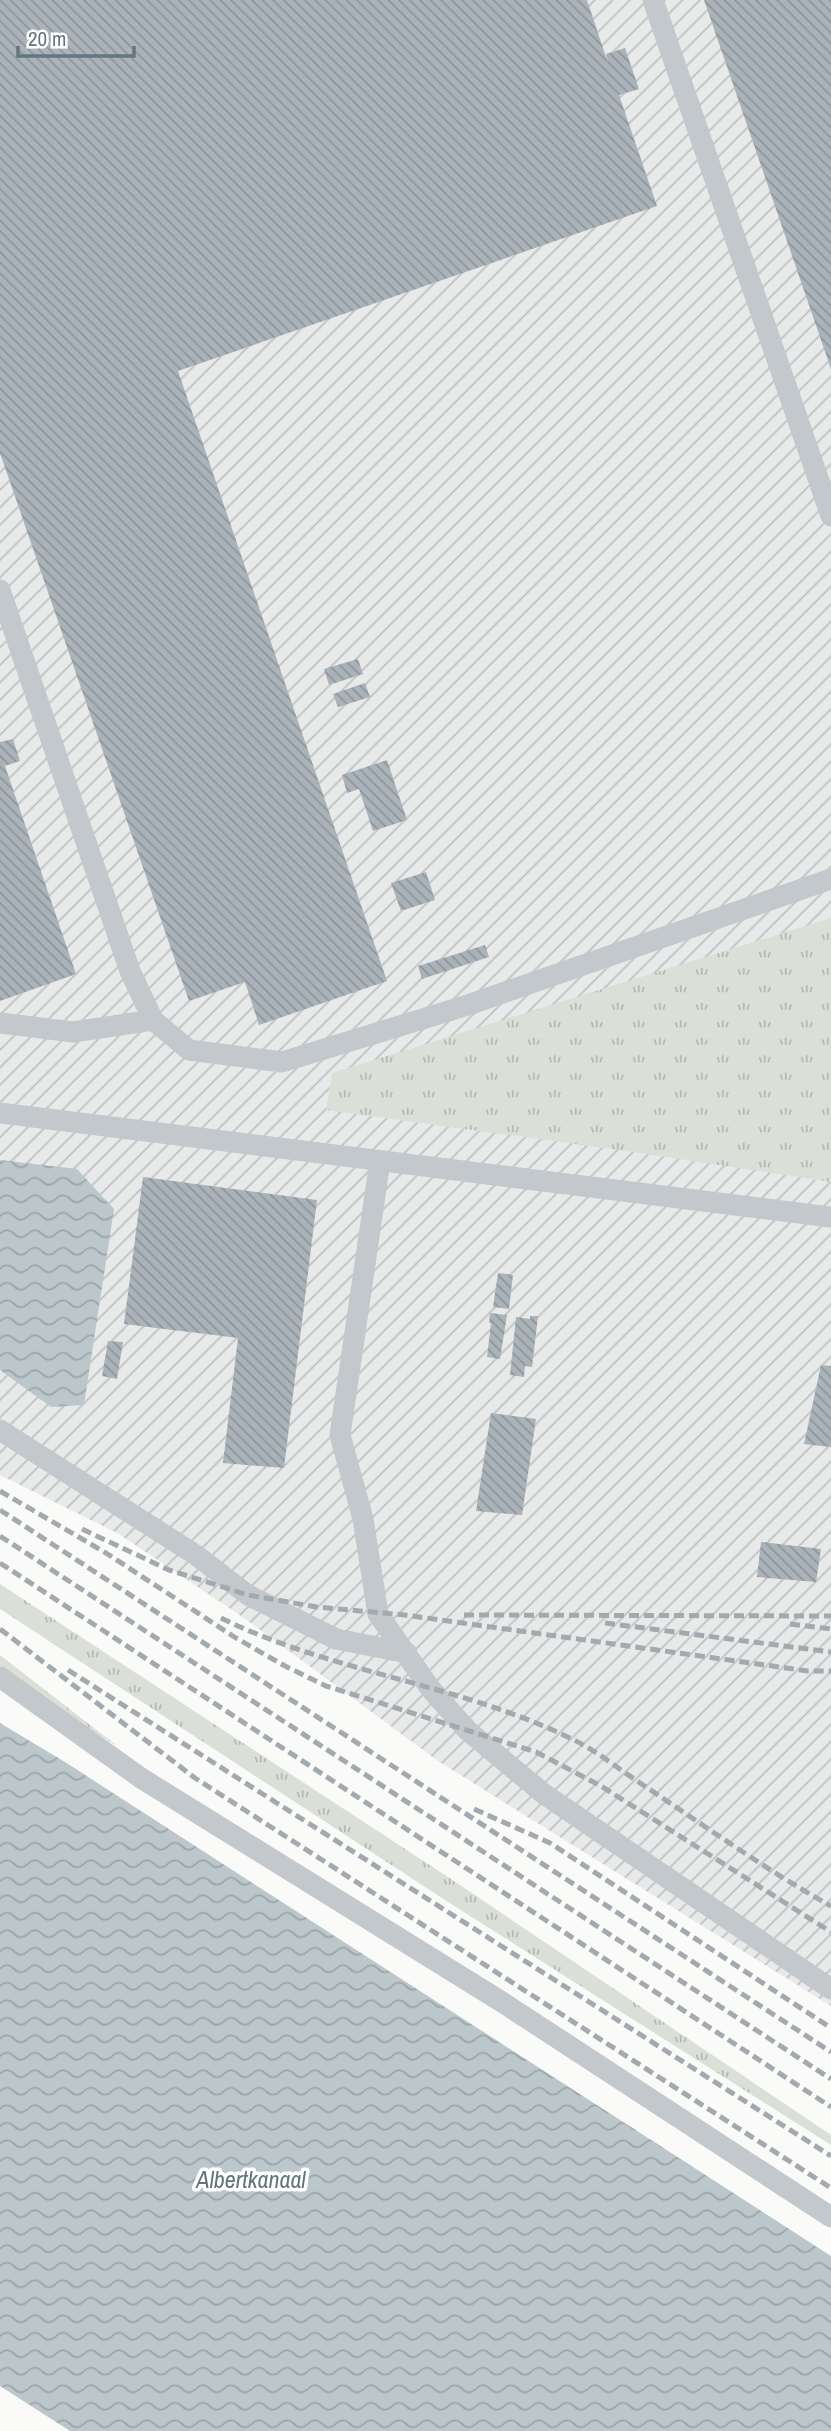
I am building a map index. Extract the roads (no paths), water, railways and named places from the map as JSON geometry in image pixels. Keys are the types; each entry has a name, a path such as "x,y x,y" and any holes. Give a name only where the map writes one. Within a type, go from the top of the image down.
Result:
{"lane":[{"path":"653,0 831,516"},
{"path":"0,590 130,971 153,1020 189,1050 282,1062 468,1005 831,879"},
{"path":"0,1023 73,1032 153,1020"},
{"path":"0,1113 831,1217"},
{"path":"380,1161 340,1435 363,1520 378,1614 430,1688 467,1730 544,1794 831,1989"},
{"path":"0,1430 196,1555 248,1595 336,1639 407,1653"},
{"path":"0,1677 141,1778 502,2001 831,2217"}],"water":[{"path":"0,1160 77,1169 114,1209 84,1405 51,1407 0,1370"},
{"name":"Albertkanaal","path":"0,1723 65,1762 831,2256 831,2431 70,2431 0,2386"}],"railway":[{"path":"0,1491 106,1553 236,1638 285,1666 326,1686 536,1752 601,1786 831,1932"},
{"path":"0,1510 831,2052"},
{"path":"82,1529 169,1570 248,1595 317,1607 405,1615 808,1671 831,1671"},
{"path":"0,1536 831,2079"},
{"path":"0,1563 831,2107"},
{"path":"464,1615 831,1616"},
{"path":"221,1618 307,1652 486,1705 572,1739 759,1863 831,1906"},
{"path":"605,1623 831,1652"},
{"path":"790,1624 831,1629"},
{"path":"0,1629 195,1778 831,2188"},
{"path":"68,1670 831,2156"},
{"path":"474,1809 550,1843 831,2028"}]}
